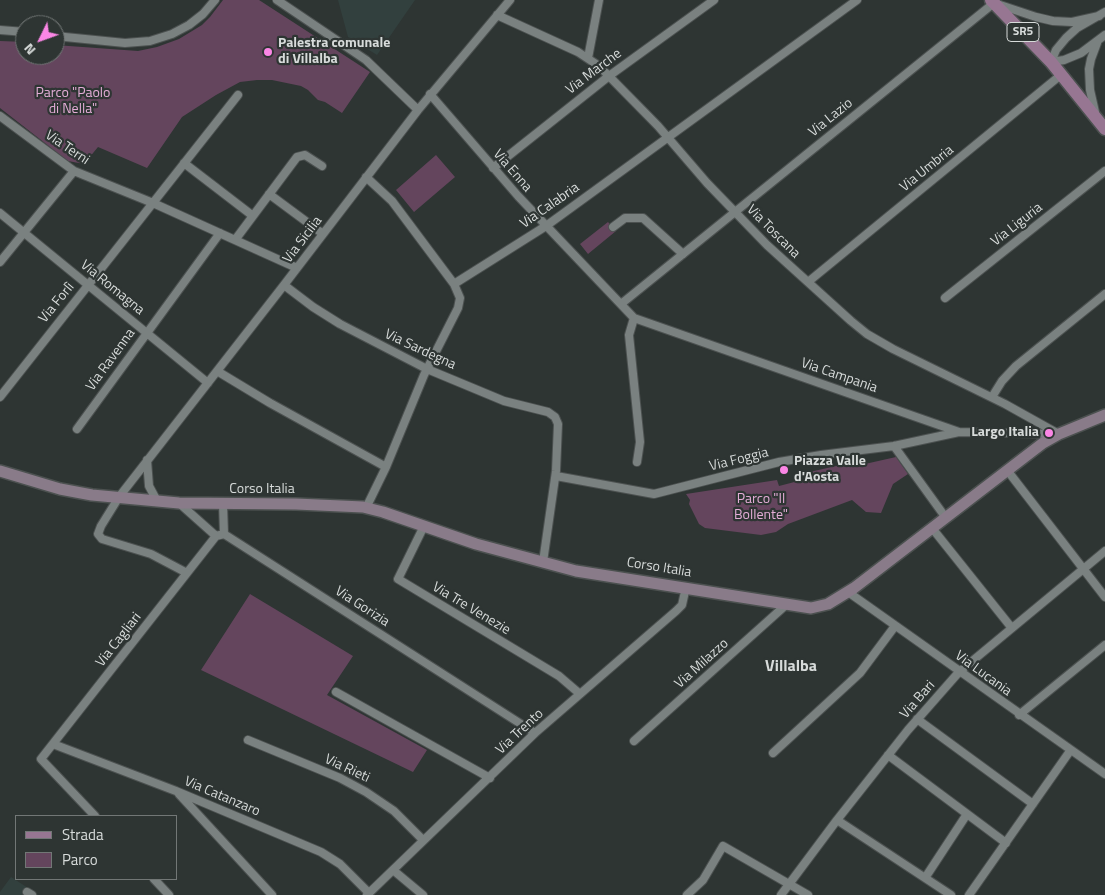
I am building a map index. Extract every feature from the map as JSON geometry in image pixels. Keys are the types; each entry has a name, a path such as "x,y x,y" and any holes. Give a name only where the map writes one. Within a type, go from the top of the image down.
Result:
{"main road":[{"name":"SR5","path":"993,1 1062,74 1102,126"}],"street":[{"path":"65,37 125,43 150,41 167,36 189,25 215,0"},
{"path":"277,0 366,60 418,110"},
{"name":"Via Sicilia","path":"187,573 151,554 100,538 99,530 119,497 147,460 430,94 510,0"},
{"path":"588,58 599,0"},
{"name":"Via Marche","path":"493,168 609,76 714,0"},
{"name":"Via Calabria","path":"454,284 546,226 857,0"},
{"path":"993,1 1036,17 1053,21 1072,22 1102,14"},
{"name":"Via Lazio","path":"621,304 993,1"},
{"path":"1051,62 1056,50 1066,38 1077,28 1102,14"},
{"name":"Via Toscana","path":"497,15 537,32 588,58 609,76 668,136 707,183 735,212 808,282 873,338 992,397 1059,434"},
{"path":"0,30 15,31"},
{"path":"1051,62 1072,57 1105,35"},
{"path":"1098,41 1091,60 1089,79 1092,101 1102,126"},
{"name":"Via Umbria","path":"808,282 1062,74"},
{"name":"Via Enna","path":"430,94 493,168 621,304"},
{"name":"Via Forlì","path":"0,397 238,95"},
{"name":"Via Terni","path":"0,116 74,171 153,203 297,268"},
{"path":"235,240 295,158 305,156 322,166"},
{"path":"184,164 252,216"},
{"path":"0,262 74,171"},
{"name":"Via Liguria","path":"946,298 1105,171"},
{"path":"366,177 382,190 398,208 454,284 460,298 459,305 427,369 386,467 366,508"},
{"path":"269,194 323,234"},
{"name":"Via Romagna","path":"0,214 208,382"},
{"path":"613,227 625,218 643,218 683,254"},
{"name":"Via Ravenna","path":"76,430 220,233"},
{"name":"Via Sardegna","path":"284,285 340,324 427,369 504,401 548,412 556,417 558,424 556,476"},
{"path":"992,397 1006,376 1016,366 1105,294"},
{"name":"Via Campania","path":"621,304 634,318 959,432 1059,434"},
{"path":"634,318 629,335 640,442 638,462"},
{"path":"217,371 270,403 386,467"},
{"name":"Corso Italia","path":"0,471 71,492 157,501 223,504 296,504 366,508 476,544 576,570 812,608 820,607 848,592 1038,447 1059,434 1105,415"},
{"name":"Via Foggia","path":"556,476 654,494 788,460 894,446 959,432"},
{"path":"894,446 946,518"},
{"path":"147,460 149,486 157,501"},
{"path":"1007,470 1105,597"},
{"path":"543,562 556,476"},
{"name":"Via Gorizia","path":"179,503 220,535 535,734"},
{"path":"220,535 223,504"},
{"name":"Via Tre Venezie","path":"424,526 398,579 559,676 580,694"},
{"path":"932,528 1012,627"},
{"name":"Via Cagliari","path":"94,815 41,759 187,573 220,535"},
{"name":"Via Bari","path":"781,895 888,755 959,672 1105,551"},
{"name":"Via Trento","path":"368,894 535,734 676,611 682,605 686,587"},
{"name":"Via Lucania","path":"848,592 1019,715 1105,774"},
{"name":"Via Milazzo","path":"634,741 787,604"},
{"path":"773,753 860,673 895,626"},
{"path":"1019,715 1105,645"},
{"path":"336,692 490,778"},
{"path":"917,719 1033,804"},
{"name":"Via Rieti","path":"248,740 340,778 366,792 394,811 423,840"},
{"name":"Via Catanzaro","path":"53,744 176,791 330,857 344,868 368,894"},
{"path":"969,895 1070,751"},
{"path":"888,755 1006,843"},
{"path":"176,791 272,895"},
{"path":"925,878 967,814"},
{"path":"837,820 952,895"},
{"path":"687,895 703,880 723,846 808,895"},
{"path":"393,870 423,895"},
{"path":"155,880 169,895"}],"shaded area":[{"path":"338,0 415,0 377,55 348,37"},
{"path":"11,877 39,895 0,895 0,892"}],"green space":[{"name":"Parco \"Paolo di Nella\"","path":"223,0 259,0 370,72 342,113 325,102 318,100 301,86 272,80 240,82 182,117 147,168 98,147 84,164 68,161 0,108 0,41 15,42 15,65 65,65 65,46 138,51 179,39 202,25"},
{"path":"436,155 455,177 414,212 396,190"},
{"path":"608,222 616,231 588,254 580,244"},
{"name":"Parco \"Il Bollente\"","path":"896,457 908,474 893,484 881,513 866,512 852,500 788,524 776,532 761,535 705,528 699,524 686,494 777,480 779,486 806,479 805,473 854,462 856,466"},
{"path":"250,594 353,656 327,695 427,750 413,772 201,670"}],"place":[{"name":"Palestra comunale di Villalba","path":"268,52"},
{"name":"Largo Italia","path":"1049,433"},
{"name":"Piazza Valle d'Aosta","path":"784,470"}],"district":[{"name":"Villalba","path":"791,667"}]}
